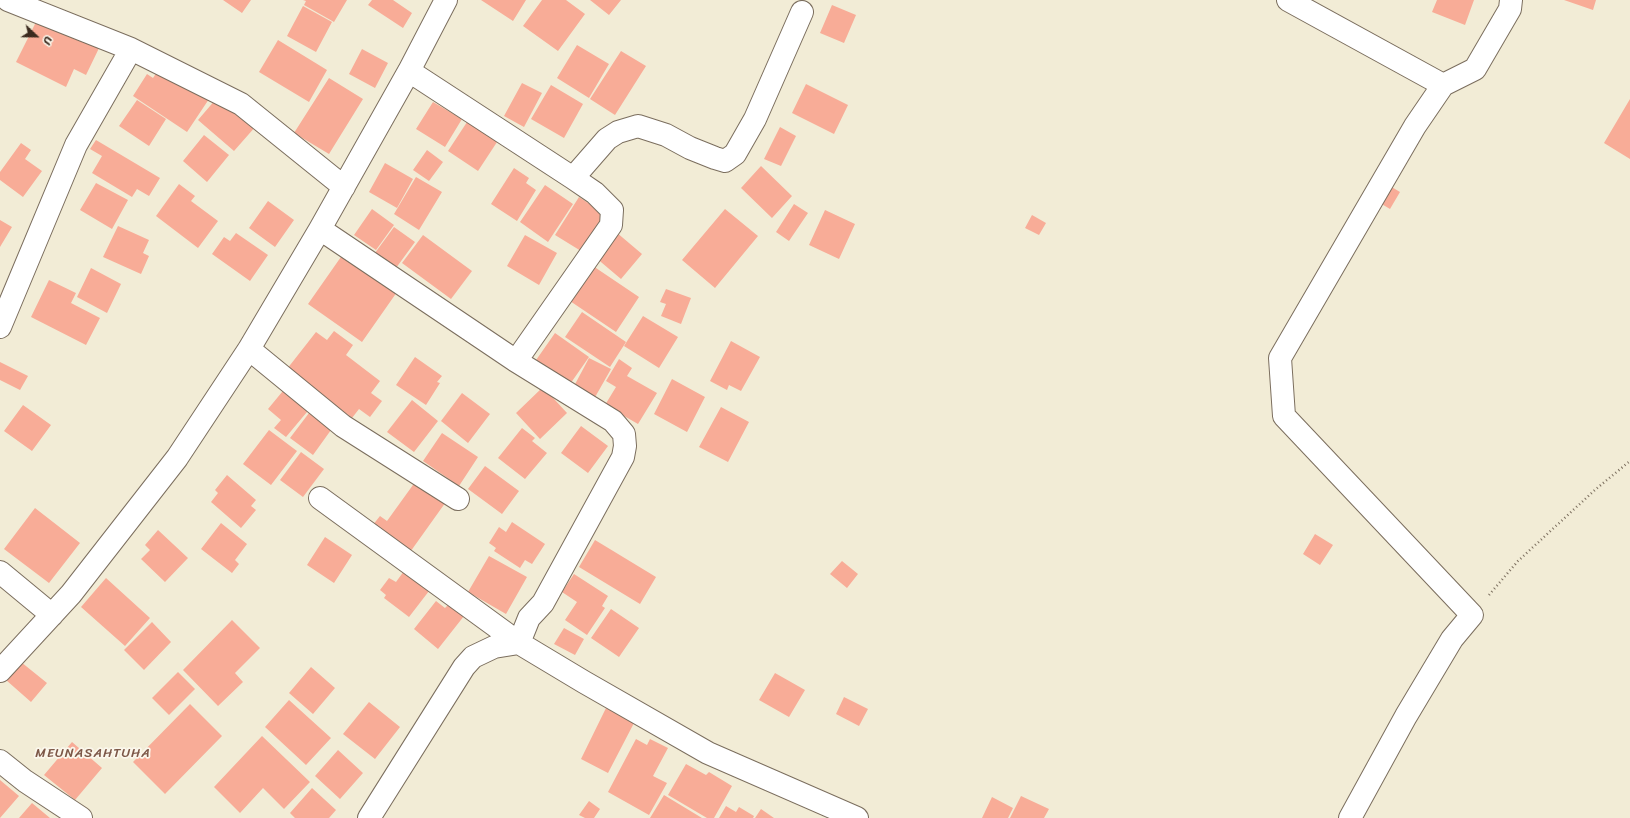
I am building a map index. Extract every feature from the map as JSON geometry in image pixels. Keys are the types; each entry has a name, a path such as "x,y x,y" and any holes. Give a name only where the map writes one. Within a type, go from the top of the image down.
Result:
{"street":[{"path":"8,0 131,49 241,104 344,186"},
{"path":"0,671 71,594 177,458 249,349 320,229 410,71 446,0"},
{"path":"1288,0 1443,85"},
{"path":"1350,818 1406,716 1448,645 1472,615 1284,416 1280,358 1415,126 1443,85 1475,69 1510,9 1511,0"},
{"path":"573,178 607,139 618,132 638,126 666,135 690,148 725,161 735,154 755,119 802,12"},
{"path":"0,327 76,145 131,49"},
{"path":"410,71 595,193 612,210 611,225 516,361"},
{"path":"320,229 516,361 613,421 624,434 625,446 623,457 542,603 529,618 519,643"},
{"path":"249,349 343,426 458,499"},
{"path":"320,498 519,643 584,682 708,753 857,818"},
{"path":"0,572 52,615"},
{"path":"369,818 464,667 473,657 494,647 519,643"},
{"path":"0,761 74,816"}],"path":[{"path":"1472,615 1518,561 1596,489 1630,461"}],"building":[{"path":"223,0 251,0 242,13"},
{"path":"303,0 347,0 334,22 304,5 306,1"},
{"path":"372,0 393,0 412,13 403,28 368,5"},
{"path":"481,0 526,0 513,21"},
{"path":"542,0 566,0 585,14 558,51 523,26"},
{"path":"590,0 621,0 609,15"},
{"path":"1437,0 1474,0 1465,25 1432,12"},
{"path":"1564,0 1596,0 1593,10"},
{"path":"832,5 856,15 844,43 820,33"},
{"path":"303,6 332,22 316,52 287,36"},
{"path":"40,14 101,44 86,75 74,69 66,87 16,62"},
{"path":"278,40 327,70 309,102 259,72"},
{"path":"577,45 609,64 589,98 557,78"},
{"path":"362,49 388,63 375,88 349,74"},
{"path":"621,51 646,66 615,115 590,99"},
{"path":"161,66 213,93 187,132 133,96 147,74 153,78"},
{"path":"329,78 363,99 329,154 294,133"},
{"path":"522,83 542,93 524,127 504,116"},
{"path":"806,84 848,105 834,134 792,113"},
{"path":"551,85 583,104 564,138 531,119"},
{"path":"216,99 231,105 256,126 234,151 198,120"},
{"path":"1630,99 1630,159 1604,143"},
{"path":"137,100 166,119 149,146 119,126"},
{"path":"433,102 462,119 445,147 416,129"},
{"path":"469,119 499,139 478,171 448,151"},
{"path":"780,127 796,136 781,166 764,159"},
{"path":"204,135 229,155 207,182 183,161"},
{"path":"96,140 160,178 149,196 137,189 132,197 92,173 102,156 90,149"},
{"path":"21,143 31,150 25,159 42,171 23,197 0,180 0,172"},
{"path":"427,150 443,162 429,181 413,170"},
{"path":"385,163 413,179 397,208 369,192"},
{"path":"761,166 792,196 772,218 741,188"},
{"path":"514,168 529,178 526,183 536,190 517,221 491,204"},
{"path":"416,177 442,192 419,230 394,214"},
{"path":"96,183 128,200 112,229 80,210"},
{"path":"1385,183 1400,192 1390,209 1375,200"},
{"path":"179,184 195,196 191,201 218,221 198,248 156,216"},
{"path":"545,185 573,204 548,242 520,222"},
{"path":"579,197 605,214 581,251 555,235"},
{"path":"268,201 294,220 275,247 249,228"},
{"path":"794,204 808,213 789,241 776,232"},
{"path":"372,209 394,225 376,250 354,235"},
{"path":"725,209 758,236 715,288 682,260"},
{"path":"825,210 855,224 839,259 809,245"},
{"path":"1032,215 1046,223 1039,235 1025,228"},
{"path":"0,220 12,227 0,247"},
{"path":"118,226 149,240 143,253 149,256 141,274 103,257"},
{"path":"394,227 415,242 396,268 375,253"},
{"path":"616,232 642,254 621,279 595,257"},
{"path":"236,233 268,255 250,281 212,254 224,237 230,241"},
{"path":"423,235 472,271 451,299 402,263"},
{"path":"525,235 557,253 539,285 507,266"},
{"path":"343,254 397,292 362,342 308,304"},
{"path":"593,266 639,297 616,332 570,301"},
{"path":"91,268 121,284 107,313 77,297"},
{"path":"49,280 76,293 71,303 100,318 86,345 31,317"},
{"path":"666,289 691,298 681,324 661,316 666,304 660,302"},
{"path":"582,312 626,342 610,367 565,337"},
{"path":"643,316 678,337 659,368 624,346"},
{"path":"334,331 353,345 346,355 380,381 371,393 382,401 370,417 359,409 352,418 287,369 316,332 327,340"},
{"path":"555,333 589,357 568,387 534,363"},
{"path":"731,341 760,357 741,391 729,385 727,390 710,381"},
{"path":"415,357 442,376 437,382 440,383 426,405 396,385"},
{"path":"589,358 611,369 594,399 573,388"},
{"path":"619,359 632,368 627,376 657,393 638,424 605,405 616,387 606,381"},
{"path":"0,362 28,376 20,390 0,380"},
{"path":"672,379 705,397 687,432 654,414"},
{"path":"287,386 312,406 286,437 274,428 281,420 268,409"},
{"path":"543,387 567,413 540,439 516,413"},
{"path":"462,393 490,414 468,443 441,421"},
{"path":"412,400 438,421 414,452 387,432"},
{"path":"23,405 51,425 32,451 4,431"},
{"path":"721,407 749,422 728,462 699,447"},
{"path":"309,413 331,430 313,455 290,438"},
{"path":"581,426 608,446 588,473 561,453"},
{"path":"522,428 535,438 532,441 547,453 525,479 498,458"},
{"path":"269,430 297,451 271,485 243,464"},
{"path":"442,433 478,457 459,486 423,461"},
{"path":"301,452 324,469 303,497 280,480"},
{"path":"485,466 519,491 502,514 468,489"},
{"path":"227,475 256,500 251,506 256,510 241,528 211,502 218,493 215,490"},
{"path":"418,478 448,499 408,555 372,526 380,516 387,521"},
{"path":"35,508 80,543 49,583 4,549"},
{"path":"512,522 545,544 532,564 525,560 520,568 494,551 496,548 489,543 499,527 506,532"},
{"path":"221,523 247,544 235,560 239,564 232,573 201,549"},
{"path":"158,530 188,558 165,582 141,559 150,550 145,545"},
{"path":"1315,534 1333,545 1320,565 1303,554"},
{"path":"325,537 352,555 334,583 307,565"},
{"path":"595,540 656,577 640,604 579,567"},
{"path":"489,556 527,577 506,614 468,592"},
{"path":"842,561 858,574 847,588 830,574"},
{"path":"404,571 429,591 409,617 384,598 386,595 380,590 389,578 396,582"},
{"path":"574,574 608,596 602,606 605,608 587,635 565,620 577,602 562,592"},
{"path":"106,578 150,618 125,646 81,607"},
{"path":"436,601 445,608 449,604 464,616 438,649 414,629"},
{"path":"611,609 639,628 619,657 591,638"},
{"path":"232,620 260,648 235,673 243,682 218,706 183,670"},
{"path":"152,622 171,642 144,670 124,650"},
{"path":"564,628 584,639 575,655 554,644"},
{"path":"21,662 47,683 31,702 6,680"},
{"path":"311,667 335,688 313,714 289,693"},
{"path":"178,672 195,689 169,715 152,698"},
{"path":"775,673 805,690 789,717 759,700"},
{"path":"844,697 868,709 859,726 836,714"},
{"path":"289,700 331,738 306,765 265,727"},
{"path":"369,702 400,727 375,759 343,734"},
{"path":"190,704 222,736 165,794 133,762"},
{"path":"606,708 634,723 608,773 581,759"},
{"path":"262,736 310,782 284,809 263,788 240,813 214,787"},
{"path":"636,739 647,745 650,739 668,748 653,776 667,783 649,815 608,792"},
{"path":"72,742 102,768 75,800 44,775"},
{"path":"338,750 363,773 340,799 315,776"},
{"path":"686,764 706,775 709,772 732,786 714,818 707,818 668,795"},
{"path":"0,780 19,796 0,818"},
{"path":"312,788 336,810 329,818 295,818 290,813"},
{"path":"664,795 702,818 650,818"},
{"path":"1021,796 1049,809 1044,818 1010,818"},
{"path":"992,797 1013,808 1008,818 982,818"},
{"path":"589,801 600,809 594,818 585,818 579,815"},
{"path":"32,803 50,818 19,818"},
{"path":"726,806 736,812 739,807 754,816 753,818 719,818"},
{"path":"761,809 774,818 755,818"}],"district":[{"name":"MEUNASAHTUHA","path":"93,754"}]}
